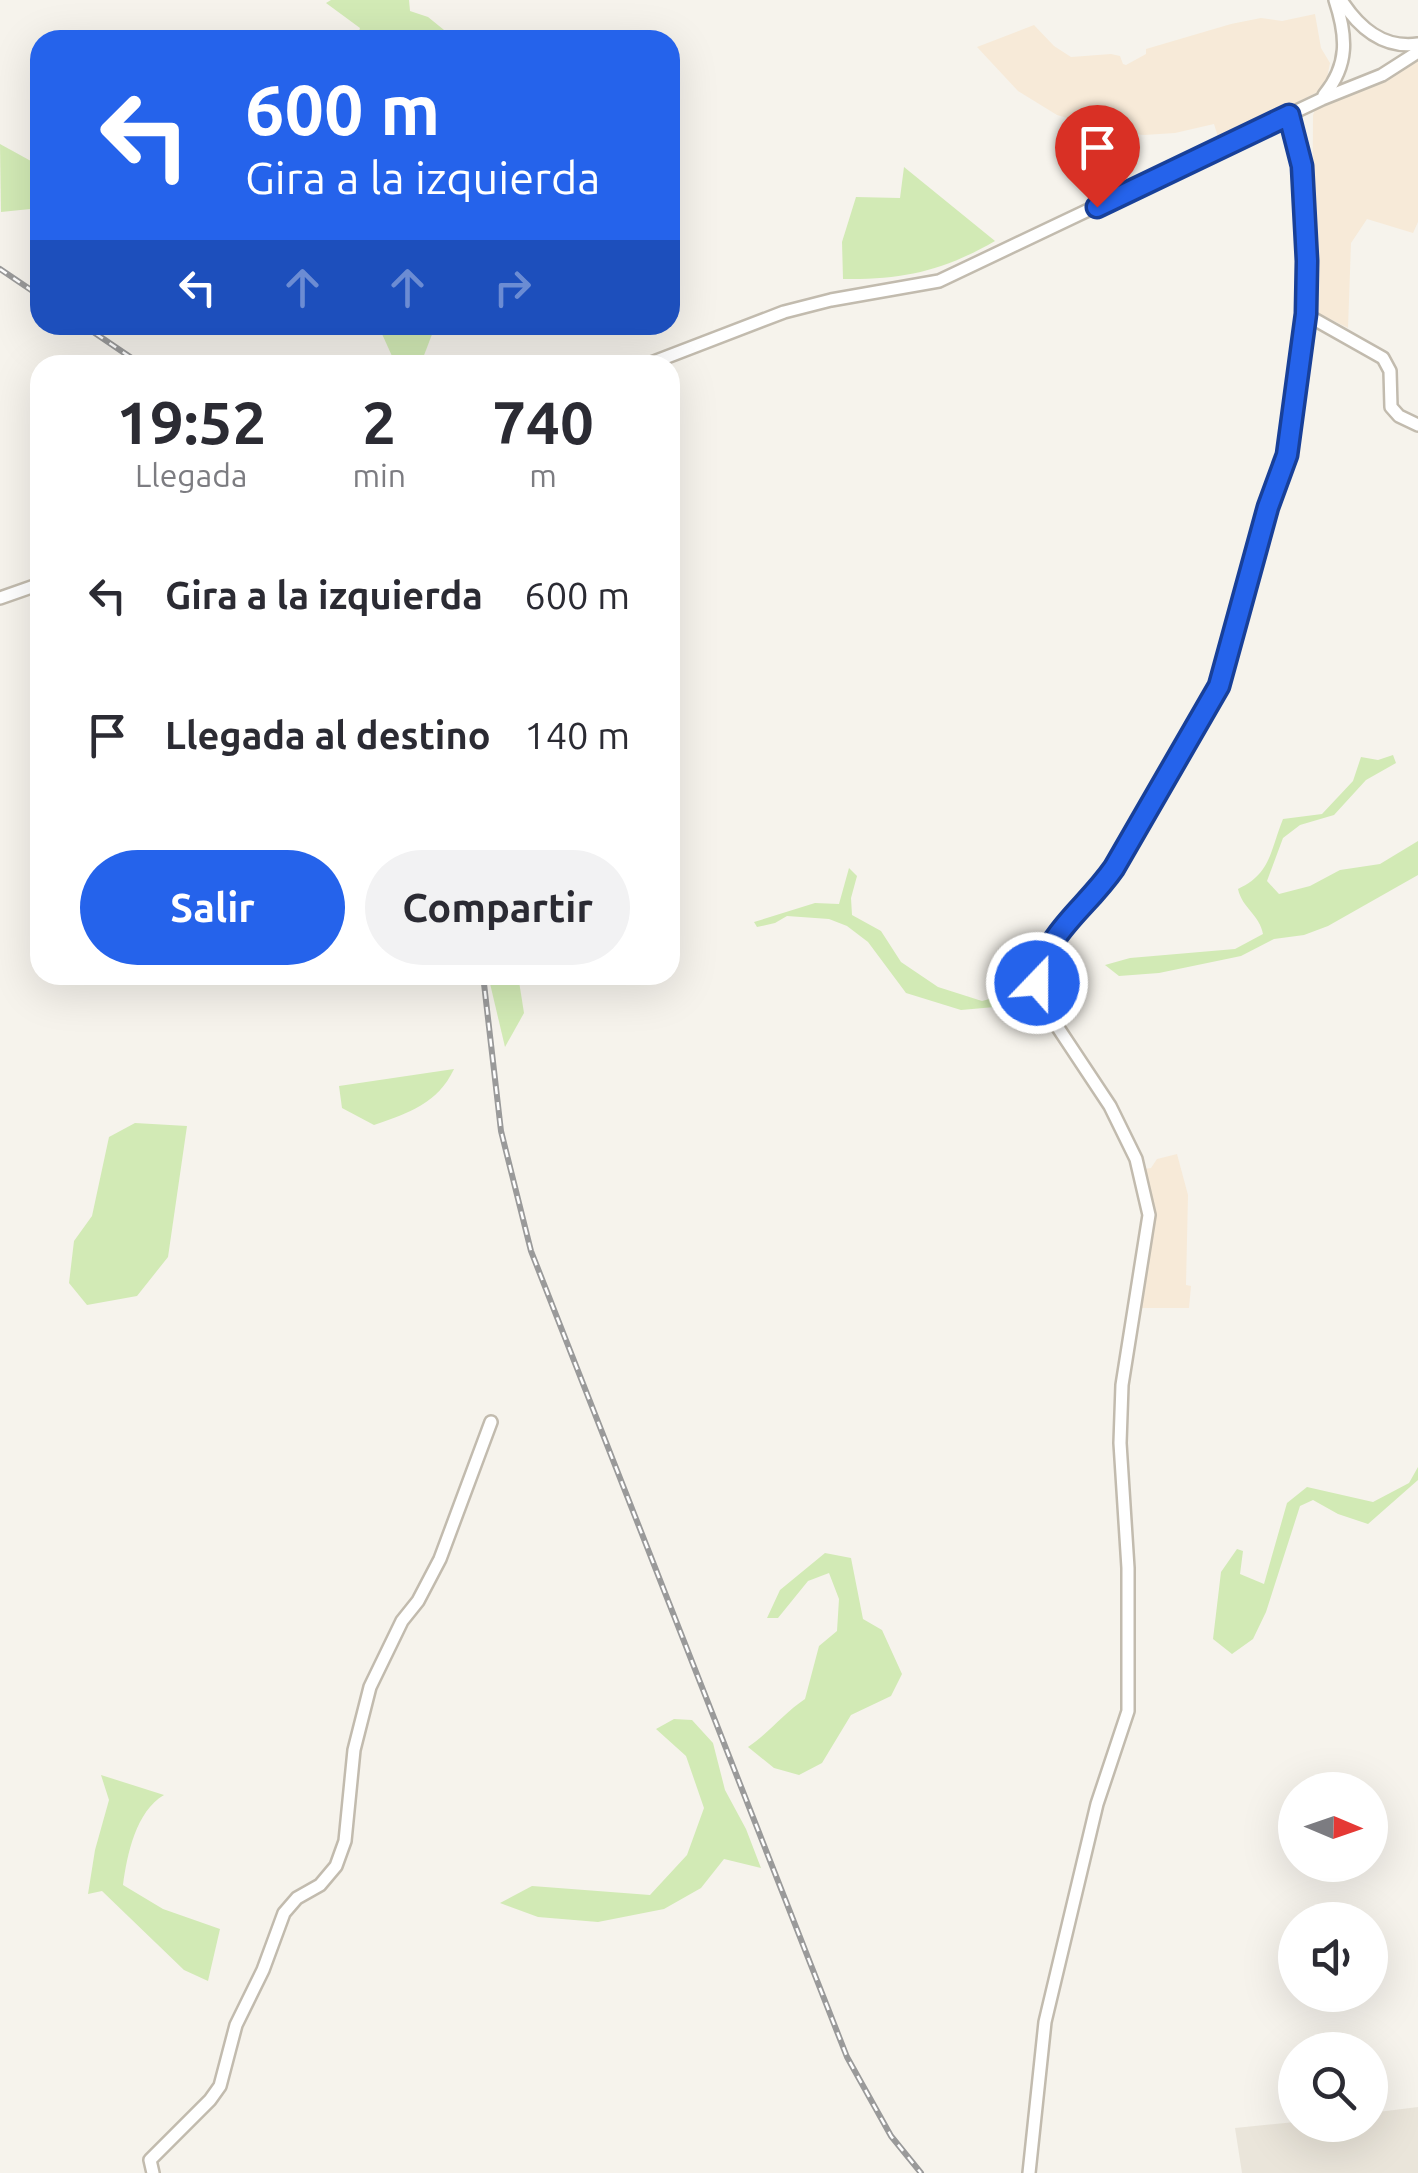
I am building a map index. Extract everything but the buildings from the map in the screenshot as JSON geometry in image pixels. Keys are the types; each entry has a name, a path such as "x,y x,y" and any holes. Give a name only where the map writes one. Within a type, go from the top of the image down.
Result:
{"street":[{"path":"1338,0 1391,54 1386,72"},
{"path":"1338,0 1344,26 1354,44"},
{"path":"1322,99 1340,70 1340,60 1354,44 1378,39 1401,46 1418,44"},
{"path":"672,355 784,312 939,280 1386,72 1418,52"},
{"path":"1340,70 1347,81 1357,84"},
{"path":"1028,2173 1045,2022 1096,1804 1128,1711 1128,1568 1120,1443 1122,1385 1149,1214 1136,1159 1110,1106 1041,1002 1037,983 1048,945 1096,894 1114,868 1219,686 1268,507 1287,455 1306,314 1307,218 1302,166 1289,115"},
{"path":"1306,314 1383,358 1391,376 1390,407 1418,425"},
{"path":"0,598 30,588"},
{"path":"153,2173 150,2160 220,2086 236,2025 263,1970 284,1913 297,1898 320,1885 336,1866 345,1842 354,1750 370,1687 393,1637 440,1559 491,1422"}],"shaded area":[{"path":"1315,14 1321,48 1330,63 1320,91 1219,140 1214,124 1144,135 1116,132 1057,115 1018,91 977,47 1034,25 1071,57 1111,54 1120,56 1126,65 1146,54 1146,49 1231,24 1261,18 1282,21"},
{"path":"1418,57 1418,222 1413,233 1367,219 1351,243 1348,328 1312,310 1313,115 1316,107"},
{"path":"1177,1154 1188,1195 1189,1308 1139,1308 1154,1232 1153,1200 1144,1169 1151,1168 1157,1159"},
{"path":"1418,2107 1418,2173 1242,2173 1235,2128 1278,2124 1278,2142 1388,2142 1388,2111"}],"green space":[{"path":"409,0 410,11 428,17 444,30 359,30 326,3"},
{"path":"0,144 30,160 30,209 1,212"},
{"path":"904,167 995,241 958,260 922,272 843,279 842,242 856,197 900,198"},
{"path":"382,335 432,335 424,355 392,355"},
{"path":"1393,755 1396,763 1366,780 1334,815 1300,825 1283,838 1267,881 1279,894 1310,886 1340,870 1380,864 1418,841 1418,875 1328,926 1304,935 1274,939 1241,956 1159,973 1119,976 1105,965 1130,958 1235,949 1263,934 1238,889 1263,869 1283,819 1322,814 1353,781 1361,757 1378,760"},
{"path":"849,868 857,876 851,898 852,915 881,931 901,962 938,987 982,1001 1023,990 1034,999 1042,1020 1006,1006 961,1010 906,993 868,942 847,926 829,919 787,916 757,927 754,922 815,903 839,904"},
{"path":"490,985 520,985 524,1013 505,1047"},
{"path":"454,1069 431,1098 387,1121 374,1125 342,1108 339,1086"},
{"path":"135,1123 187,1126 168,1257 137,1296 87,1305 69,1283 74,1241 92,1216 109,1137"},
{"path":"1418,1467 1418,1480 1368,1524 1313,1500 1300,1506 1266,1612 1253,1639 1232,1654 1213,1639 1221,1572 1237,1549 1243,1551 1240,1574 1264,1584 1287,1503 1307,1487 1373,1502 1409,1483"},
{"path":"825,1553 851,1558 863,1619 882,1630 902,1674 891,1696 851,1715 822,1763 799,1775 774,1768 748,1747 805,1699 819,1646 837,1631 839,1599 829,1573 808,1581 778,1618 767,1618 780,1590"},
{"path":"674,1719 692,1720 713,1743 725,1790 761,1868 724,1859 701,1888 664,1909 598,1922 538,1917 500,1903 532,1886 650,1895 687,1855 704,1808 686,1756 656,1729"},
{"path":"101,1775 164,1795 154,1802 140,1823 130,1848 123,1885 163,1909 220,1929 208,1981 184,1970 102,1891 88,1894 109,1800"}],"railway":[{"path":"0,269 30,289"},
{"path":"98,335 127,355"},
{"path":"484,985 501,1131 531,1251 847,2057 891,2136 921,2173"}],"route":[{"path":"1037,983 1048,945 1096,894 1114,868 1219,686 1268,507 1287,455 1306,314 1307,218 1298,140 1289,115 1097,207"}]}
